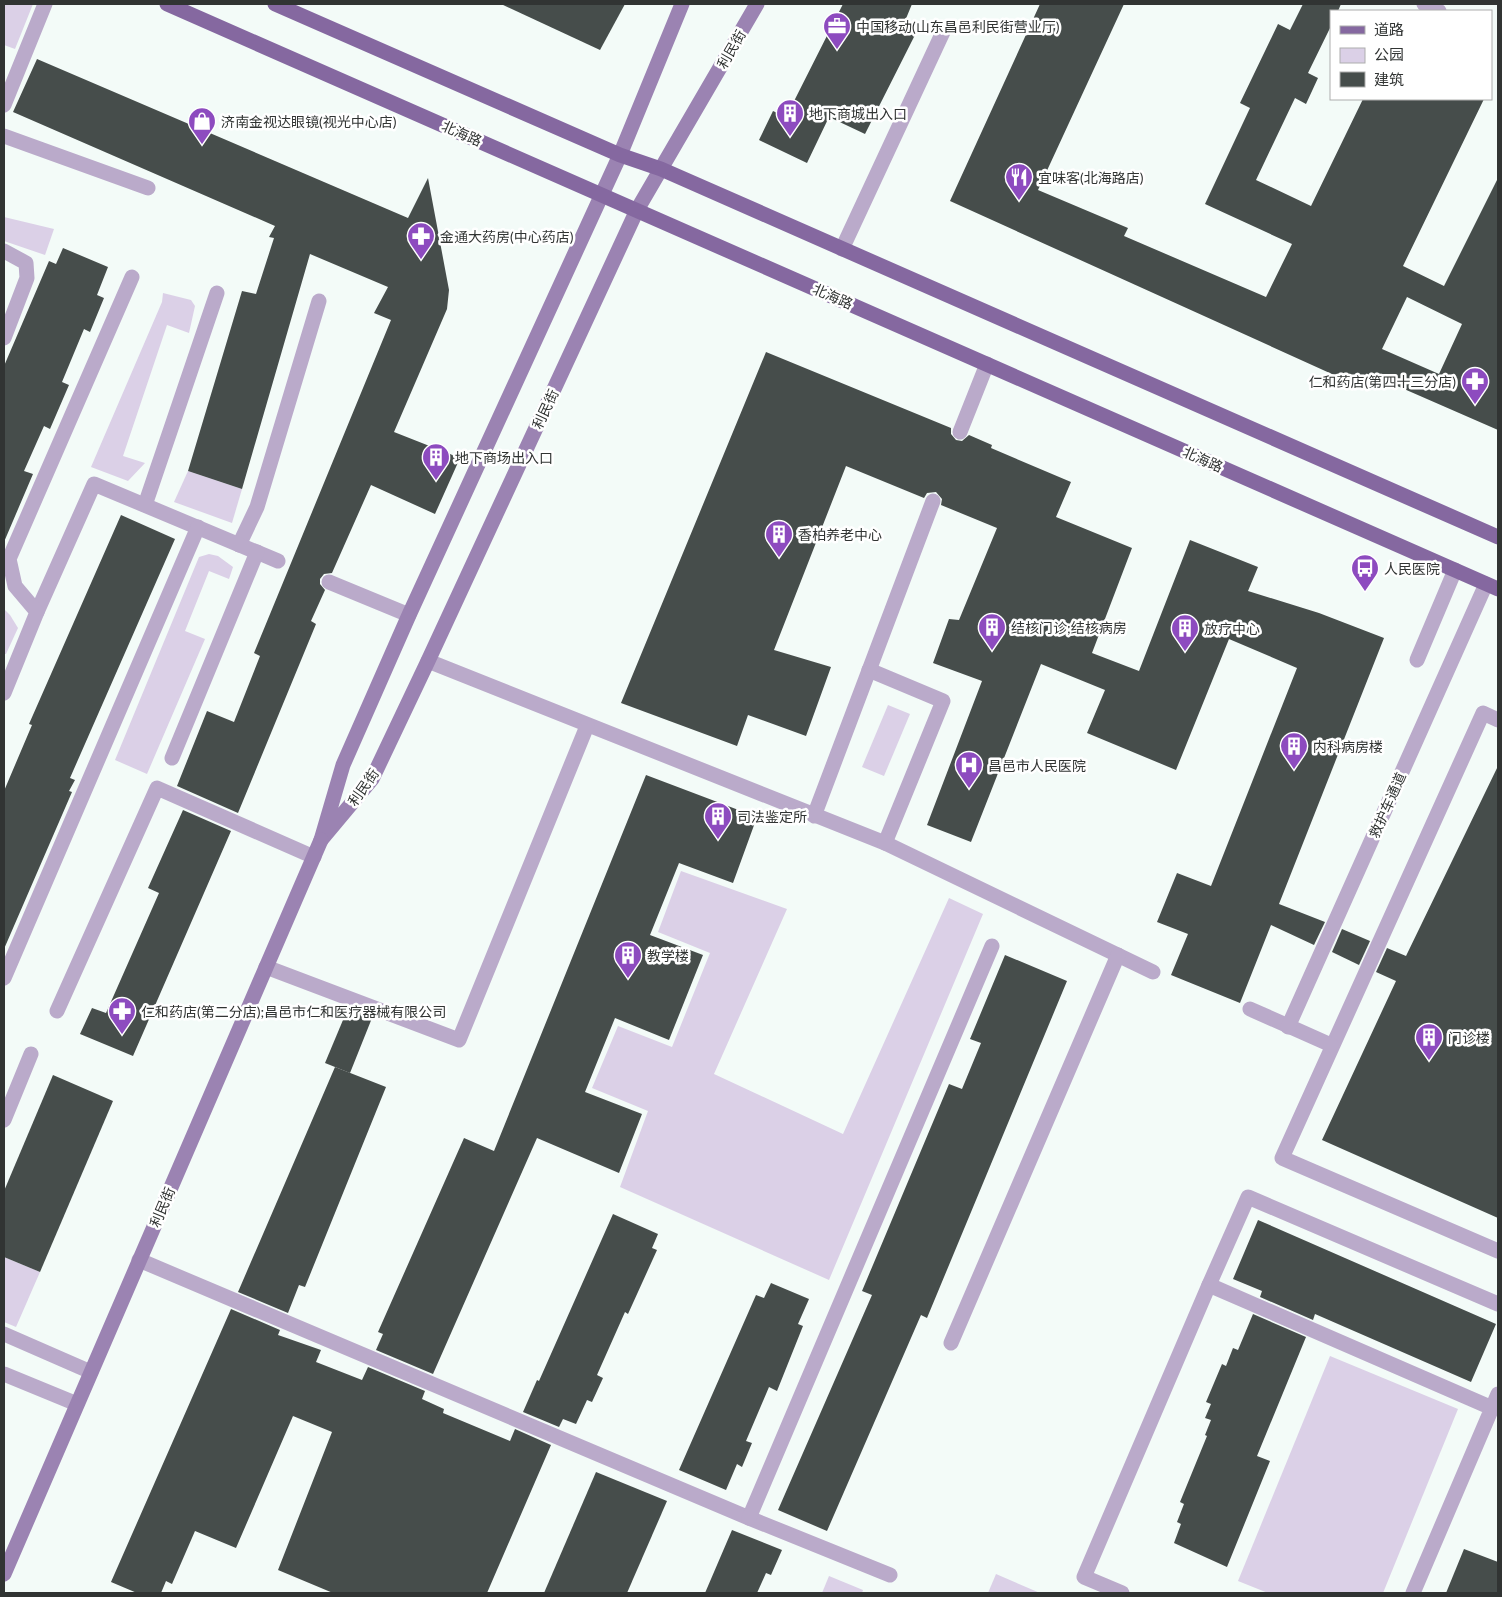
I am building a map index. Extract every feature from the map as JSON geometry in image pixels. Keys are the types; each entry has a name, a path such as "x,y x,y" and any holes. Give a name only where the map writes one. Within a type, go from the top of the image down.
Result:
{"main road":[{"name":"北海路","path":"167,4 1492,587"},
{"path":"275,4 620,155 661,170 1498,537"},
{"name":"利民街","path":"4,1574 314,857 344,765 409,615 620,155 682,4"},
{"name":"利民街","path":"321,840 372,779 637,210 757,4"}],"lane":[{"path":"4,105 45,4"},
{"path":"1424,4 1437,10"},
{"path":"842,249 943,32"},
{"path":"4,136 148,188"},
{"path":"4,251 26,263 27,278 4,338"},
{"path":"37,612 9,584 9,559 132,277"},
{"path":"145,506 217,293"},
{"path":"239,545 257,507 319,301"},
{"path":"960,432 987,364"},
{"path":"4,693 37,612 94,484 278,561"},
{"path":"814,816 933,502"},
{"path":"4,978 198,527"},
{"path":"172,758 257,552"},
{"path":"1417,660 1455,570"},
{"path":"329,582 409,615"},
{"name":"救护车通道","path":"1288,1027 1492,587"},
{"path":"428,662 884,844 1153,972"},
{"path":"869,670 942,701 884,844"},
{"path":"1498,720 1482,713 1331,1045 1282,1158 1498,1251"},
{"path":"266,967 459,1040 587,726"},
{"path":"57,1011 157,788 314,857"},
{"path":"749,1518 992,946"},
{"path":"951,1343 1118,955"},
{"path":"1250,1009 1331,1045"},
{"path":"4,1120 31,1054"},
{"path":"1122,1593 1084,1577 1248,1197 1498,1304"},
{"path":"139,1260 749,1518 890,1575"},
{"path":"1209,1285 1495,1401 1413,1593"},
{"path":"4,1334 92,1372"},
{"path":"4,1374 78,1404"}],"green space":[{"path":"4,4 33,4 15,49 4,45"},
{"path":"4,217 54,229 45,255 4,241"},
{"path":"163,293 191,300 195,306 189,333 167,325 123,456 145,463 128,481 91,467 162,302"},
{"path":"188,471 242,489 232,523 174,502"},
{"path":"209,554 218,556 233,567 229,579 209,571 185,631 205,639 147,774 115,760 199,557"},
{"path":"4,609 18,628 6,654 4,654"},
{"path":"888,705 910,714 884,776 862,767"},
{"path":"681,871 787,909 714,1074 843,1134 949,898 983,914 829,1280 620,1187 648,1111 592,1088 618,1026 672,1047 710,953 658,932"},
{"path":"4,1257 40,1272 16,1327 4,1322"},
{"path":"1330,1356 1458,1409 1383,1593 1268,1593 1238,1581"},
{"path":"996,1574 1040,1593 988,1593"},
{"path":"829,1576 863,1590 862,1593 822,1593"}],"building":[{"path":"501,4 625,4 600,50"},
{"path":"843,4 912,4 905,21 919,27 865,134 829,117 807,163 759,140 773,111 786,117"},
{"path":"1040,4 1124,4 1038,190 1128,228 1124,236 1266,297 1292,244 1205,204 1250,108 1240,103 1278,24 1290,30 1303,4 1341,4 1338,10 1330,10 1330,28 1308,73 1318,78 1306,104 1295,98 1256,180 1311,206 1363,100 1484,100 1403,266 1444,286 1498,178 1498,430 1372,375 1365,389 950,201","holes":["1407,297 1462,324 1439,374 1382,349"]},
{"path":"37,59 408,218 428,178 449,290 447,309 394,432 460,458 435,514 371,485 332,573 324,574 320,579 320,584 325,590 311,621 316,624 238,813 177,786 207,711 234,722 260,656 254,653 391,320 374,313 388,287 310,254 242,489 188,471 242,291 256,294 274,238 269,237 275,226 13,112"},
{"path":"63,248 108,267 97,295 104,298 90,332 84,329 62,382 69,385 50,429 44,426 24,471 33,474 4,542 4,366 49,261 56,264"},
{"path":"766,352 951,428 951,434 956,440 962,441 969,435 992,445 991,448 1071,482 1056,517 1132,548 1092,653 1139,671 1190,540 1258,567 1248,591 1319,613 1384,638 1279,904 1325,922 1314,945 1271,925 1240,1003 1171,975 1188,934 1157,922 1177,873 1211,886 1297,668 1229,639 1176,770 1087,733 1105,690 1041,664 971,842 927,825 982,681 933,663 949,619 959,620 997,528 941,505 942,499 936,492 927,493 924,498 846,466 774,650 831,667 806,736 748,715 737,746 621,703"},
{"path":"121,515 175,539 70,778 75,780 69,791 72,792 4,949 4,791 32,725 29,724"},
{"name":"门诊楼","path":"1498,766 1498,1218 1322,1140 1396,981 1376,972 1387,948 1406,956"},
{"name":"教学楼","path":"646,775 757,817 733,883 679,863 650,935 703,955 669,1040 615,1018 585,1092 642,1114 619,1173 537,1138 433,1374 376,1350 383,1334 378,1332 464,1138 494,1151"},
{"path":"183,810 231,831 133,1056 80,1034 92,1008 106,1013 159,893 148,888"},
{"path":"1342,929 1370,941 1359,965 1332,952"},
{"path":"1005,955 1067,981 927,1318 921,1315 827,1531 778,1510 872,1295 862,1291 949,1084 962,1089 981,1043 970,1039"},
{"path":"348,1008 372,1018 350,1073 325,1063"},
{"path":"335,1067 386,1087 305,1287 299,1285 288,1313 238,1292"},
{"path":"53,1075 113,1101 40,1272 4,1257 4,1191"},
{"path":"613,1214 658,1234 652,1248 657,1250 628,1314 625,1312 597,1375 603,1378 592,1402 587,1400 576,1424 563,1419 559,1427 523,1412 537,1380 539,1381"},
{"path":"1258,1220 1496,1324 1471,1382 1315,1314 1313,1320 1260,1297 1262,1291 1233,1279"},
{"path":"771,1283 809,1299 798,1324 803,1326 777,1391 769,1387 746,1441 752,1443 742,1467 737,1464 726,1490 679,1470 756,1295 764,1298"},
{"path":"231,1309 280,1330 278,1335 321,1350 316,1362 362,1380 368,1367 425,1391 422,1399 444,1409 443,1413 510,1441 515,1429 551,1445 487,1593 333,1593 278,1570 332,1432 293,1416 236,1548 195,1531 172,1584 166,1581 161,1593 137,1593 111,1582"},
{"path":"1253,1314 1306,1337 1257,1456 1270,1461 1227,1567 1174,1543 1181,1524 1177,1522 1184,1504 1180,1502 1207,1436 1205,1435 1211,1420 1205,1418 1211,1404 1206,1402 1222,1364 1226,1366 1233,1348 1238,1350"},
{"path":"596,1472 667,1501 627,1593 544,1593"},
{"path":"732,1530 782,1550 771,1575 766,1573 757,1593 705,1593"},
{"path":"1464,1549 1498,1562 1498,1593 1446,1593"}],"place":[{"name":"中国移动(山东昌邑利民街营业厅)","path":"837,50"},
{"name":"地下商城出入口","path":"790,137"},
{"name":"济南金视达眼镜(视光中心店)","path":"202,145"},
{"name":"宜味客(北海路店)","path":"1019,201"},
{"name":"金通大药房(中心药店)","path":"421,260"},
{"name":"仁和药店(第四十三分店)","path":"1475,405"},
{"name":"地下商场出入口","path":"436,481"},
{"name":"香柏养老中心","path":"779,558"},
{"name":"人民医院","path":"1365,592"},
{"name":"结核门诊;结核病房","path":"992,651"},
{"name":"放疗中心","path":"1185,652"},
{"name":"内科病房楼","path":"1294,770"},
{"name":"昌邑市人民医院","path":"969,789"},
{"name":"司法鉴定所","path":"718,840"},
{"name":"教学楼","path":"628,979"},
{"name":"仁和药店(第二分店);昌邑市仁和医疗器械有限公司","path":"122,1035"},
{"name":"门诊楼","path":"1429,1061"}]}
